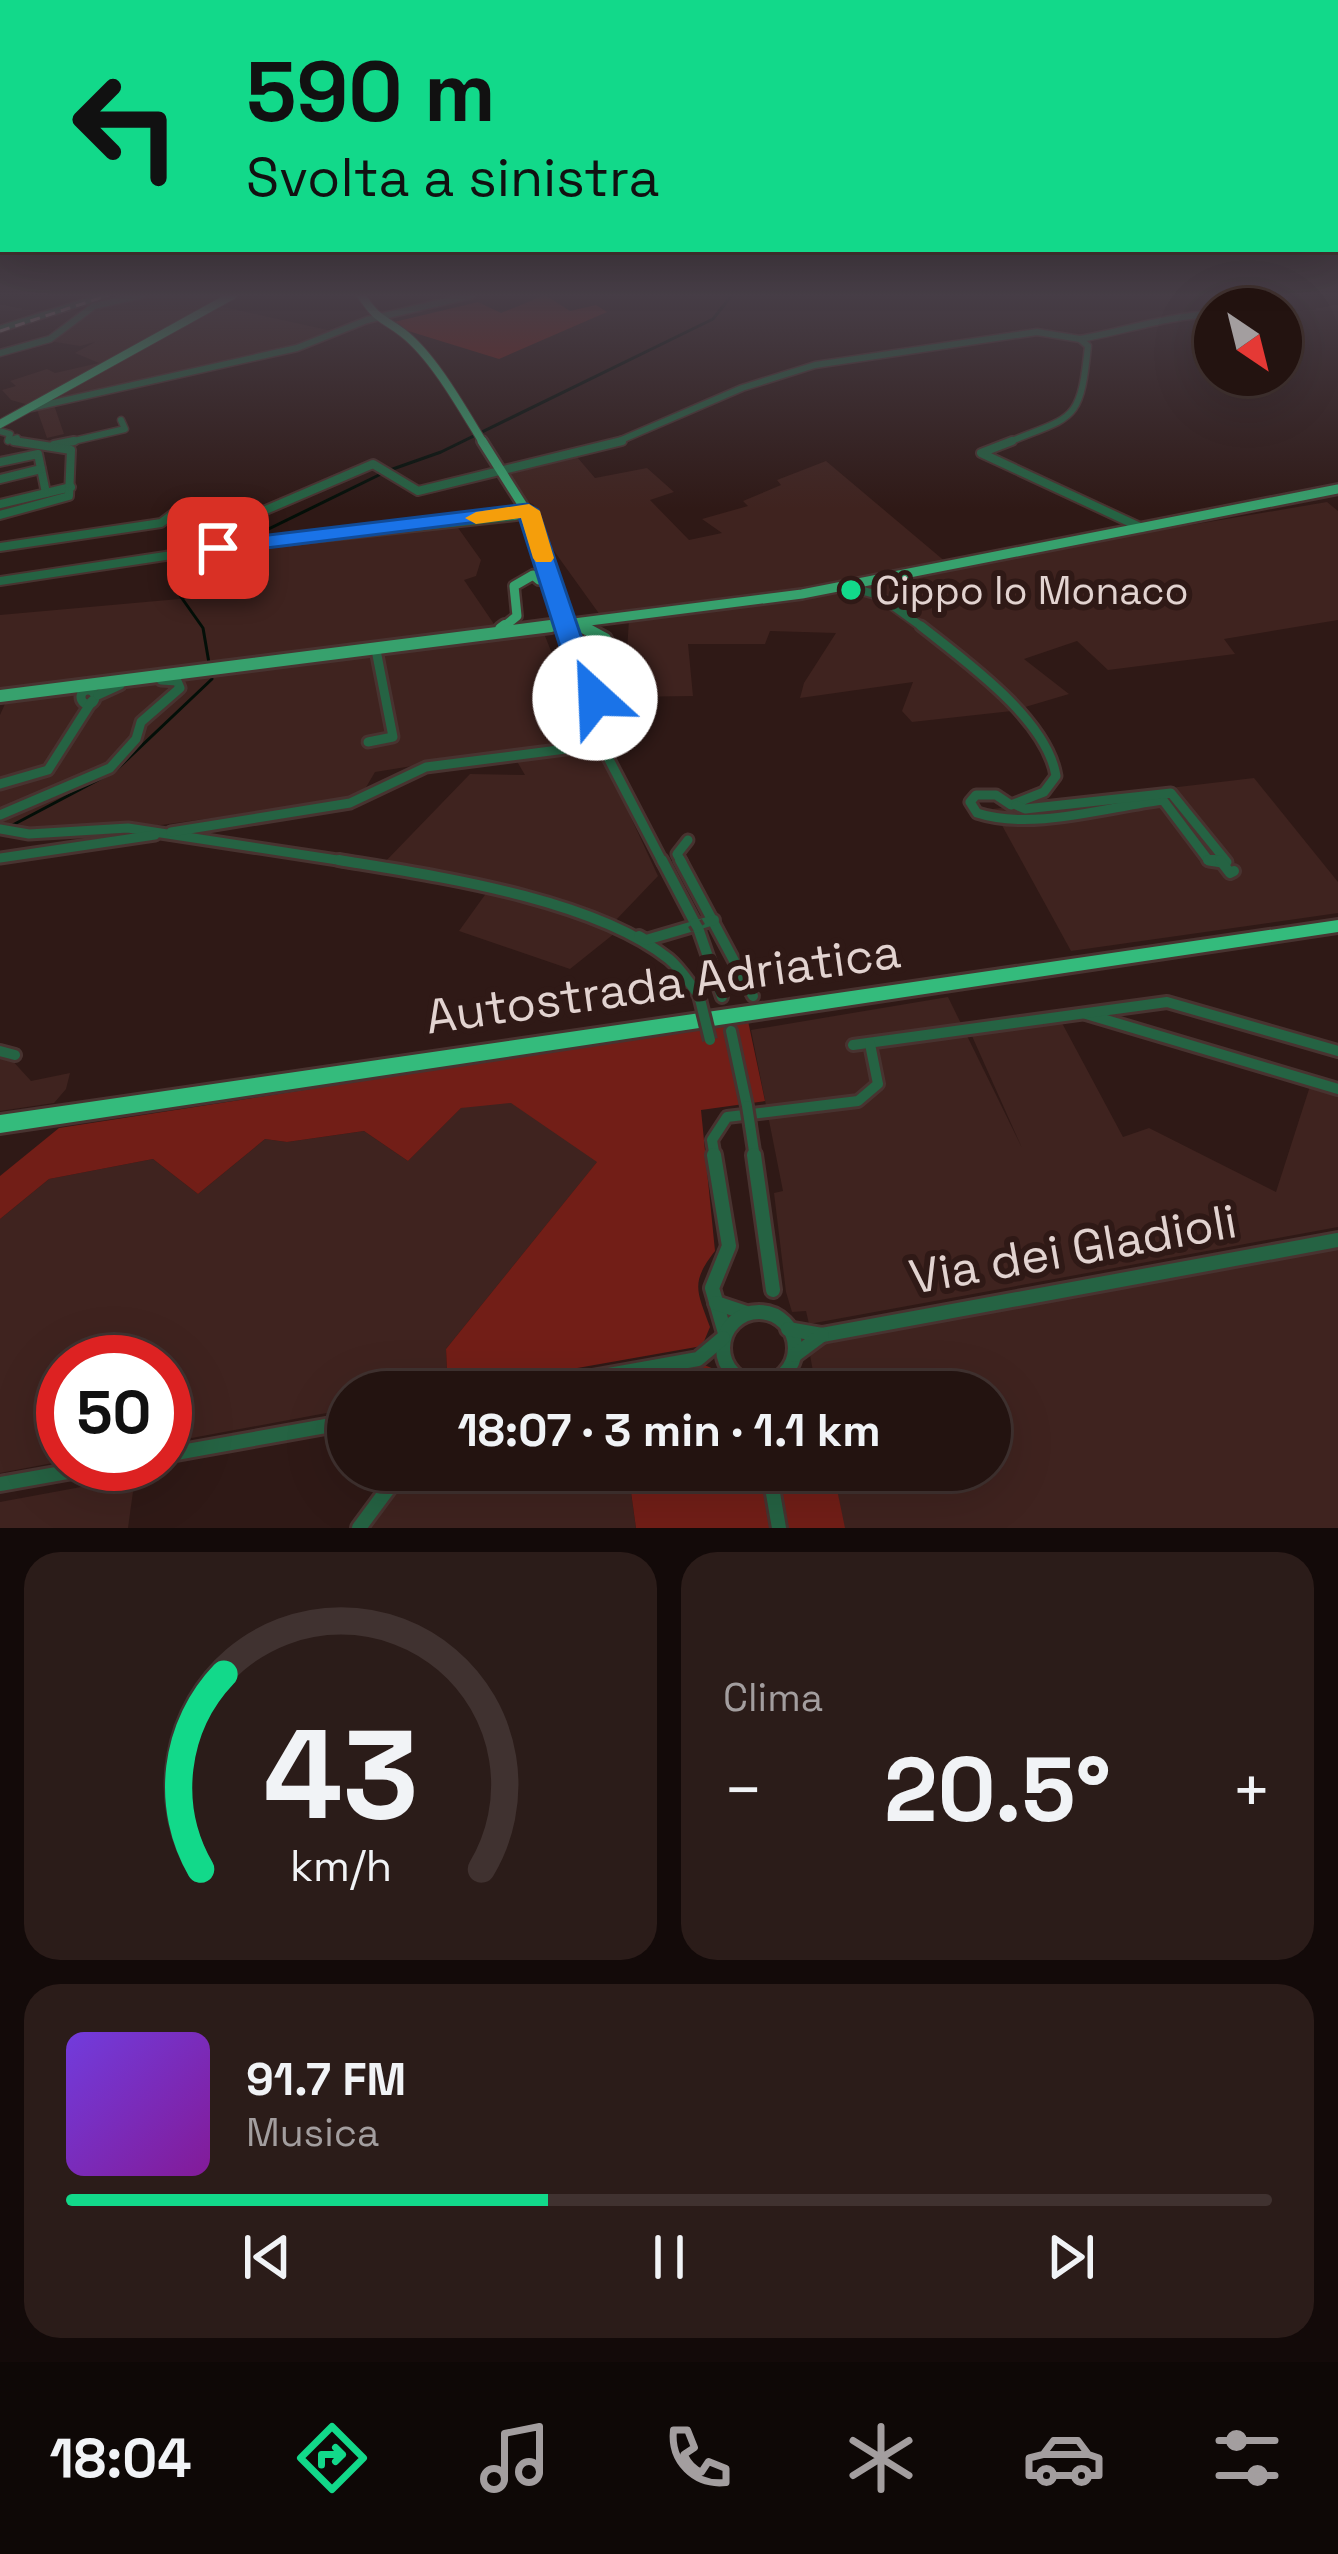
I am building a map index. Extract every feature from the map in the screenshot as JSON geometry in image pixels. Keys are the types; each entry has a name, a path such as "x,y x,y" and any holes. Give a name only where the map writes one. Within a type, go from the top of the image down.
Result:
{"highway":[{"name":"Autostrada Adriatica","path":"0,1120 1338,923"}],"main road":[{"path":"3,422 103,366"},
{"path":"3,422 104,366"},
{"path":"431,366 470,416 522,513 542,576 591,691 596,741"},
{"path":"1,697 840,587 876,591 896,577 1338,489"},
{"path":"476,634 510,626 517,610 512,590 519,582 542,576"},
{"path":"1,697 840,587"},
{"path":"517,610 531,620 590,628 604,639 618,676 612,685 591,691"},
{"path":"604,639 610,625 634,617"}],"street":[{"path":"28,409 216,366"},
{"path":"0,547 161,523 173,514 248,518 374,464 418,491 504,474 636,436 742,388 811,366"},
{"path":"1086,366 1072,416 981,453 1143,528"},
{"path":"49,446 125,429 121,420"},
{"path":"0,515 60,502 70,491 71,450 11,441 3,422"},
{"path":"0,462 38,454 46,493"},
{"path":"0,478 41,470"},
{"path":"14,476 25,498"},
{"path":"0,504 70,491"},
{"path":"0,580 218,548 522,513"},
{"path":"876,591 1018,708 1057,764 1056,778 1046,791 1015,804 986,793 970,802 983,815 997,818 1163,800 1209,861 1219,859 1230,873 1234,871 1171,793 1025,809 1015,804"},
{"path":"368,742 393,737 376,650"},
{"path":"0,784 48,770 92,696 109,685 138,678"},
{"path":"0,815 112,766 136,739 141,722 181,685 172,680 139,682 92,696 73,690 32,692"},
{"path":"0,858 330,808 373,794 426,767 596,741 696,925 722,997"},
{"path":"2,830 25,835 105,827 377,866 530,897 646,940 713,920"},
{"path":"688,840 677,854 754,996"},
{"path":"625,931 686,975 699,995 710,1040"},
{"path":"853,1045 1167,1002 1338,1052"},
{"path":"1080,1012 1338,1089"},
{"path":"731,1031 749,1115 773,1290"},
{"path":"737,1371 709,1289 711,1276 729,1246 712,1140 719,1124 749,1115 858,1101 878,1084 870,1044"},
{"path":"0,1051 15,1055"},
{"name":"Via dei Gladioli","path":"631,1371 698,1359 746,1313 766,1312 788,1329 822,1335 1338,1240"},
{"path":"716,1303 746,1313"},
{"path":"788,1329 795,1355"},
{"name":"Via dei Gladioli","path":"785,1371 795,1355 822,1335"},
{"name":"Via dei Gladioli","path":"698,1359 722,1371"},
{"path":"192,1449 327,1426"},
{"path":"0,1484 36,1478"},
{"path":"359,1528 386,1491"},
{"path":"773,1491 779,1528"}],"shaded area":[{"path":"84,366 214,366 53,402 64,434 47,438 36,407 11,400 2,390 16,386 10,381 47,369 55,373"},
{"path":"577,457 595,478 647,468 674,492 650,500 689,540 722,533 702,519 748,506 743,501 781,485 777,480 826,461 947,563 790,591 600,615 549,544 534,505 521,498 511,474"},
{"path":"1327,502 1338,511 1338,620 1224,639 1235,654 1108,670 1077,641 1024,659 1069,694 1012,711 912,722 902,711 913,682 800,698 804,683 836,633 770,631 765,644 688,644 693,696 624,697 629,620"},
{"path":"456,525 481,560 476,576 464,580 496,627 0,689 0,615 235,594 234,582 269,577 256,551 281,543"},
{"path":"543,631 585,736 580,739 375,772 365,789 351,799 161,825 87,824 33,832 0,826 0,715 8,697"},
{"path":"584,750 602,755 658,876 615,921 383,864 470,774 525,775 515,758"},
{"path":"1254,778 1338,882 1338,913 1071,951 993,809"},
{"path":"487,892 521,898 615,933 570,969 459,931"},
{"path":"948,997 1022,1148 972,1036 1062,1023 1123,1137 1149,1128 1276,1192 1311,1083 1338,1092 1338,1227 809,1324 806,1311 792,1312 786,1292 774,1193 783,1191 751,1030"},
{"path":"748,1021 765,1101 701,1110 715,1251 699,1280 699,1296 710,1327 702,1346 561,1371 447,1371 446,1349 597,1162 511,1103 461,1108 408,1161 364,1131 287,1142 265,1139 198,1194 153,1159 49,1179 0,1219 0,1176 59,1128"},
{"path":"0,1054 9,1057 31,1081 70,1073 66,1089 54,1103 0,1111"},
{"path":"512,1103 598,1161 446,1349 447,1371 327,1371 327,1413 192,1438 192,1335 36,1335 36,1466 0,1473 0,1219 49,1179 153,1159 198,1194 265,1139 287,1142 364,1131 408,1161 461,1108"},
{"path":"1338,1247 1338,1528 844,1528 837,1491 1011,1491 1011,1371 813,1371 809,1350 818,1344"},
{"path":"702,1364 719,1371 667,1371"},
{"path":"59,1491 133,1491 128,1528 0,1528 0,1502"},
{"path":"394,1491 631,1491 636,1528 367,1528"},
{"path":"631,1491 765,1491 771,1528 636,1528"},
{"path":"778,1491 837,1491 845,1528 784,1528"}],"waterway":[{"path":"390,470 441,452 616,366"},
{"path":"244,541 381,474"},
{"path":"209,663 203,628 169,580 224,552"},
{"path":"7,828 115,771 212,679 211,674"}],"slow traffic":[{"path":"476,518 529,511 543,558"}],"place":[{"name":"Cippo lo Monaco","path":"851,590"}],"route":[{"path":"218,548 527,510 583,678 601,692 595,698"}]}
